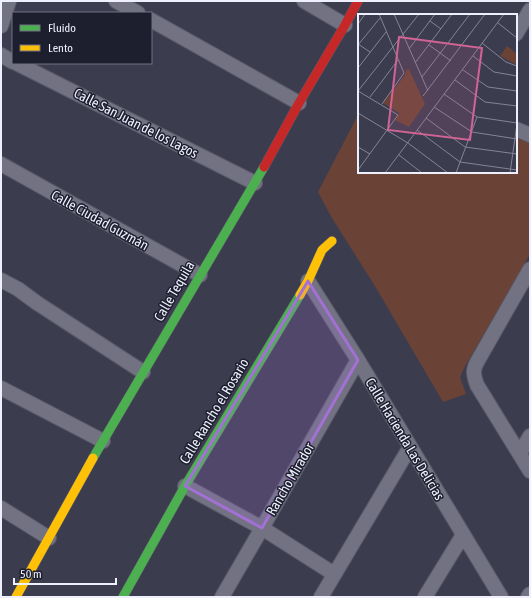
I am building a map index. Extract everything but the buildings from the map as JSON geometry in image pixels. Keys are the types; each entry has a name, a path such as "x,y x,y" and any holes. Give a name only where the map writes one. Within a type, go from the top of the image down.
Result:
{"street":[{"path":"1,26 9,1"},
{"path":"116,1 136,12"},
{"path":"304,1 345,25"},
{"name":"Calle Tequila","path":"16,597 103,441 255,184 299,103 358,1"},
{"path":"517,32 530,10"},
{"path":"152,21 299,103"},
{"path":"1,56 12,62"},
{"name":"Calle San Juan de los Lagos","path":"18,64 255,184"},
{"path":"517,129 530,135"},
{"name":"Calle Ciudad Guzmán","path":"1,164 200,275"},
{"name":"Calle Rancho el Rosario","path":"123,597 185,486 308,281 322,250 332,241"},
{"path":"530,268 477,362 474,370 477,385 530,471"},
{"path":"1,280 18,289 36,303 143,372"},
{"name":"Calle Hacienda Las Delicias","path":"308,281 358,360 501,597"},
{"name":"Rancho Mirador","path":"222,597 358,360"},
{"path":"1,388 103,441"},
{"path":"520,453 530,436"},
{"path":"321,597 410,447"},
{"path":"185,486 262,528 334,574"},
{"path":"1,508 49,538"},
{"path":"425,597 463,535"}],"highlighted area":[{"path":"308,281 358,360 262,528 185,486"}],"shaded area":[{"path":"358,115 358,173 517,173 517,137 530,143 530,254 465,366 460,377 466,394 443,402 375,286 332,218 318,192"}],"traffic: fast":[{"path":"93,458 264,167"},
{"path":"123,597 185,486 300,295"}],"traffic: slow":[{"path":"300,295 322,250 332,241"},
{"path":"16,597 93,458"}],"traffic: jam":[{"path":"264,167 358,1"}]}
